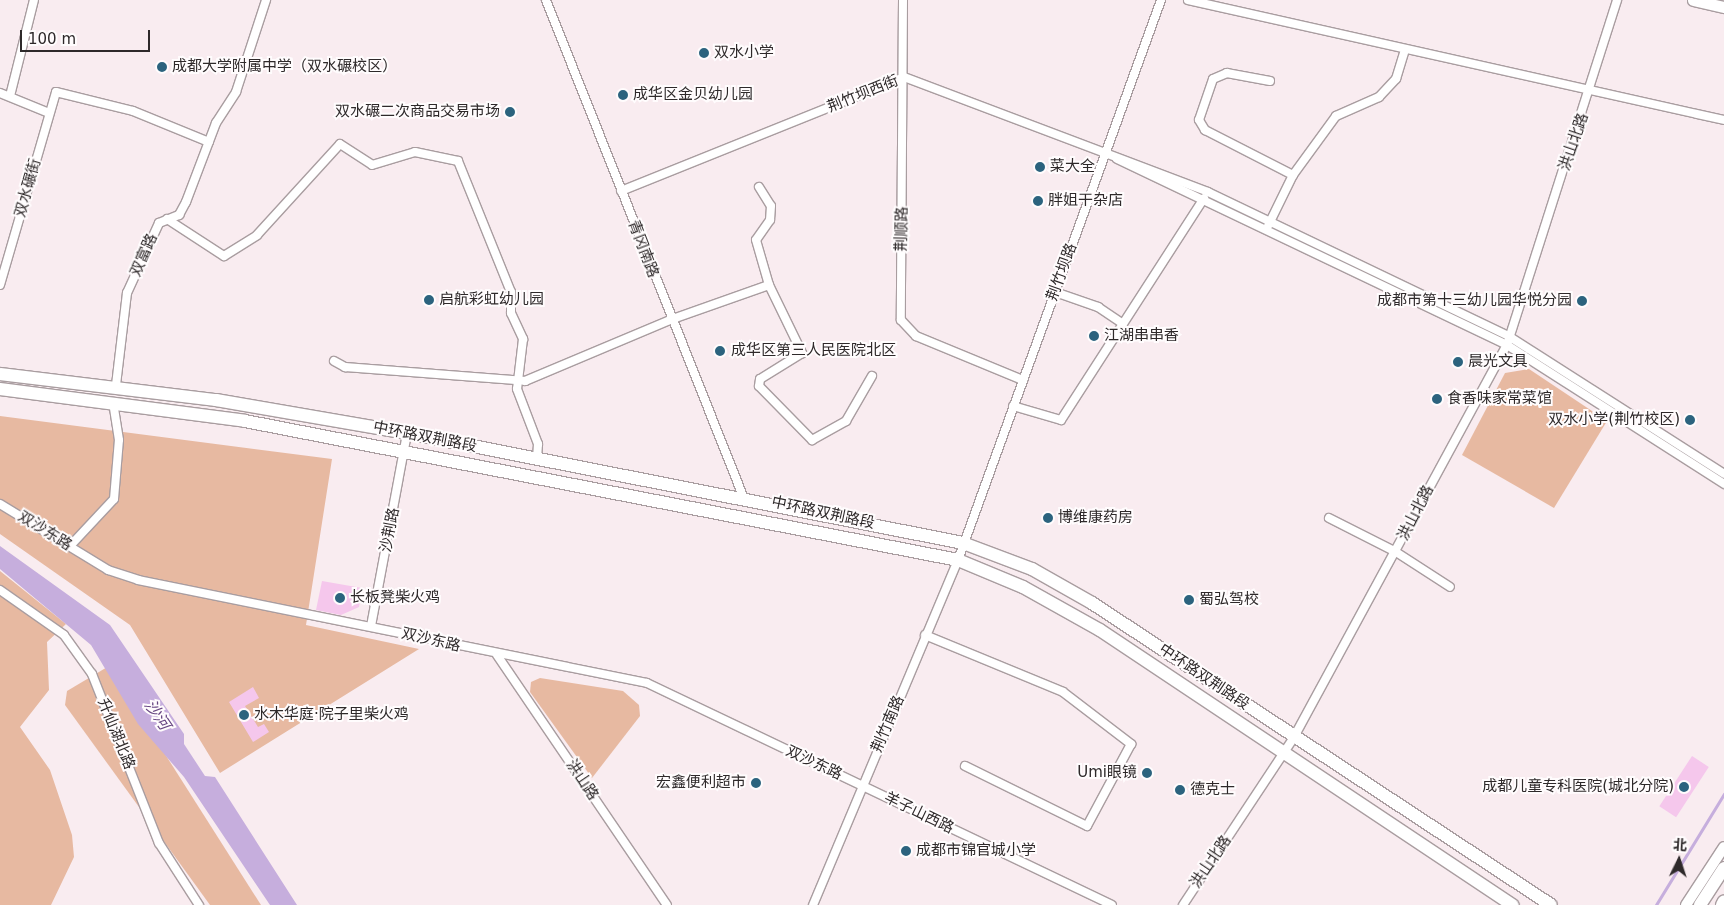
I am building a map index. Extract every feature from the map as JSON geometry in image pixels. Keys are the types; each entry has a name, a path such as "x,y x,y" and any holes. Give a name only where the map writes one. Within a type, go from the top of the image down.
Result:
{"main road":[{"path":"1693,0 1724,7"},
{"name":"中环路双荆路段","path":"0,374 116,385 407,433 537,459 743,496 963,543 1032,569 1092,603 1294,738 1551,905"},
{"name":"中环路双荆路段","path":"0,389 113,402 245,421 958,560 1023,587 1100,630 1513,905"},
{"path":"1700,905 1724,868"},
{"path":"1722,905 1724,901"}],"street":[{"path":"10,96 34,0"},
{"name":"双富路","path":"116,385 127,293 159,223 179,215 186,202 209,142 236,92 266,0"},
{"name":"青冈南路","path":"546,0 670,320 743,496"},
{"name":"荆顺路","path":"903,0 901,320 916,336 1023,380"},
{"name":"荆竹坝路","path":"963,543 1161,0"},
{"path":"1188,0 1590,93 1724,120"},
{"name":"洪山北路","path":"1182,905 1294,738 1507,345 1590,93 1617,0"},
{"path":"1269,225 1293,175 1336,116 1379,97 1396,79 1404,50"},
{"path":"1270,81 1228,74 1213,79 1199,120 1205,130 1293,175"},
{"name":"荆竹坝西街","path":"621,191 904,77 1106,152"},
{"name":"双水碾街","path":"0,285 56,92 133,111 209,142"},
{"path":"0,94 10,96 49,114"},
{"path":"167,220 224,256 256,235 340,144 372,165 414,152 458,161 511,292 511,312 523,339 517,380 538,444 537,459"},
{"path":"1106,152 1510,336 1724,474"},
{"path":"1106,152 1208,192 1269,225 1507,345 1724,484"},
{"path":"759,187 771,206 770,220 756,240 769,285 802,353 760,378 759,386 812,440 846,421 872,376"},
{"path":"1013,406 1061,420 1204,198"},
{"path":"334,361 354,368 517,380 670,320 769,285"},
{"path":"1055,292 1098,307 1123,324"},
{"path":"70,546 114,499 119,440 113,402"},
{"name":"沙荆路","path":"372,626 407,433"},
{"name":"双沙东路","path":"0,504 108,570 138,580 372,626 497,655 647,683 862,786"},
{"path":"1329,518 1396,552 1450,587"},
{"name":"荆竹南路","path":"813,905 958,560 963,543"},
{"name":"升仙湖北路","path":"0,590 64,635 92,674 159,843 199,905"},
{"path":"925,636 1063,692 1131,744 1087,826 965,766"},
{"name":"洪山路","path":"497,655 667,905"},
{"name":"羊子山西路","path":"862,786 1112,905"},
{"path":"1686,905 1724,847"}],"shaded area":[{"path":"1529,369 1607,421 1554,508 1462,455 1505,373"},
{"path":"0,416 332,459 306,625 419,649 220,773 130,625 0,534"},
{"path":"0,571 66,624 47,642 49,690 20,727 50,770 72,835 74,857 51,905 0,905"},
{"path":"109,666 261,905 210,905 65,705 67,691"},
{"path":"540,678 623,691 639,705 640,716 592,778 530,692 531,682"}],"water":[{"name":"沙河","path":"0,546 110,625 184,734 184,744 205,776 215,777 297,905 270,905 184,777 138,724 91,645 0,569"}],"building":[{"name":"长板凳柴火鸡","path":"322,581 362,588 359,607 341,615 316,610"},
{"name":"水木华庭·院子里柴火鸡","path":"253,687 259,698 245,706 258,727 264,724 269,732 253,742 229,702"},
{"name":"成都儿童专科医院(城北分院)","path":"1692,756 1709,767 1676,817 1659,806"}],"waterway":[{"path":"1656,905 1724,794"}],"place":[{"name":"双水小学","path":"704,53"},
{"name":"成都大学附属中学（双水碾校区）","path":"162,67"},
{"name":"成华区金贝幼儿园","path":"623,95"},
{"name":"双水碾二次商品交易市场","path":"510,112"},
{"name":"菜大全","path":"1040,167"},
{"name":"胖姐干杂店","path":"1038,201"},
{"name":"启航彩虹幼儿园","path":"429,300"},
{"name":"成都市第十三幼儿园华悦分园","path":"1582,301"},
{"name":"江湖串串香","path":"1094,336"},
{"name":"成华区第三人民医院北区","path":"720,351"},
{"name":"晨光文具","path":"1458,362"},
{"name":"食香味家常菜馆","path":"1437,399"},
{"name":"双水小学(荆竹校区)","path":"1690,420"},
{"name":"博维康药房","path":"1048,518"},
{"name":"长板凳柴火鸡","path":"340,598"},
{"name":"蜀弘驾校","path":"1189,600"},
{"name":"水木华庭·院子里柴火鸡","path":"244,715"},
{"name":"Umi眼镜","path":"1147,773"},
{"name":"宏鑫便利超市","path":"756,783"},
{"name":"成都儿童专科医院(城北分院)","path":"1684,787"},
{"name":"德克士","path":"1180,790"},
{"name":"成都市锦官城小学","path":"906,851"}]}
